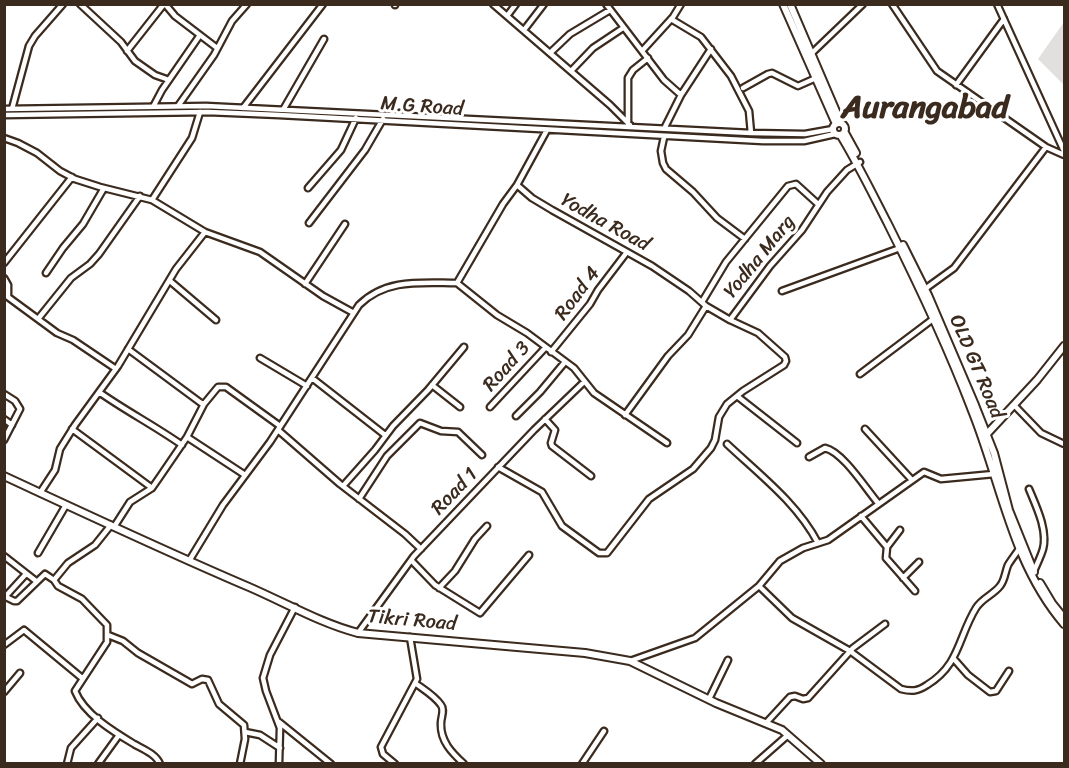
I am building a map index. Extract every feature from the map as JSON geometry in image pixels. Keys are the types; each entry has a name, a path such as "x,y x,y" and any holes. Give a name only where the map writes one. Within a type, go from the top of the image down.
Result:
{"main road":[{"path":"783,4 839,130"},
{"name":"OLD GT Road","path":"790,4 812,52 839,130 859,163 925,289 984,436 1005,511 1019,549 1048,605 1065,624"},
{"name":"OLD GT Road","path":"859,163 933,319 984,436 994,453 1010,510 1034,571 1052,603 1065,618"},
{"path":"984,436 1065,346"},
{"name":"Tikri Road","path":"4,476 324,622 358,633 585,653 630,661 709,699 782,730 821,764"}],"street":[{"path":"80,4 121,42 135,61 146,70 169,80"},
{"path":"127,51 165,4 175,16 218,48"},
{"path":"178,107 218,48 232,21 247,4"},
{"path":"243,108 323,4"},
{"path":"493,4 630,124"},
{"path":"507,16 516,4"},
{"path":"524,30 544,4"},
{"path":"606,4 668,85 681,94"},
{"path":"642,51 671,19 681,4"},
{"path":"812,52 863,4"},
{"path":"892,4 933,67 1046,147 1065,153"},
{"path":"997,4 1065,153"},
{"path":"12,109 29,46 60,5"},
{"path":"550,53 570,34 610,10"},
{"path":"671,19 698,34 731,76 750,115 751,133"},
{"path":"956,85 1004,19"},
{"path":"571,71 597,44 623,28"},
{"path":"153,107 200,35"},
{"path":"283,110 324,39"},
{"path":"665,127 681,94 711,49"},
{"path":"630,124 628,78 630,73 648,58"},
{"path":"743,88 768,74 777,75 798,86 816,78"},
{"name":"M.G Road","path":"4,109 178,107 202,110 630,124 751,133 805,134 839,130"},
{"name":"M.G Road","path":"4,115 243,108 356,118 547,130 789,141 816,140 839,130"},
{"path":"152,200 192,138 202,110"},
{"path":"308,188 341,150 356,118"},
{"path":"309,223 366,150 383,119"},
{"path":"458,283 503,204 531,163 547,130"},
{"path":"664,137 661,151 666,168 717,218 745,239"},
{"path":"4,138 37,153 72,177 152,200 205,232 260,252 305,284 352,312"},
{"path":"925,289 954,268 1046,147"},
{"name":"Yodha Marg","path":"498,467 542,492 562,526 593,549 604,555 611,550 649,499 693,469 711,448 722,410 737,396 784,365 785,357 758,333 730,320 770,266 802,230 834,184 859,163"},
{"path":"4,263 72,177"},
{"path":"625,415 668,356 688,335 715,278 790,185 796,184 818,204"},
{"name":"Yodha Road","path":"517,185 541,204 675,281 704,304 730,320"},
{"path":"46,273 83,224 104,188"},
{"path":"38,320 70,278 90,264 99,254 140,196"},
{"path":"305,284 345,224"},
{"path":"40,493 55,470 60,449 72,429 116,369 176,269 205,232"},
{"path":"782,291 900,248"},
{"name":"Road 4","path":"551,352 590,304 601,285 627,252"},
{"path":"4,278 8,285 8,297 57,333 73,340 116,369"},
{"path":"170,281 216,320"},
{"path":"189,561 223,505 307,386 352,312 365,298 384,287 418,282 458,283 497,315 527,333 579,373 594,393 667,443"},
{"path":"860,374 933,319"},
{"path":"343,486 375,450 385,435 464,347"},
{"name":"Road 3","path":"490,407 545,348"},
{"path":"128,349 204,404"},
{"path":"260,358 307,386"},
{"path":"516,416 565,362"},
{"path":"312,378 385,435"},
{"name":"Road 1","path":"358,633 411,560 498,467 584,382"},
{"path":"432,385 460,407"},
{"path":"54,580 68,563 95,545 113,526 130,502 152,488 187,437 204,404 218,387 226,387 279,428 343,486 421,549"},
{"path":"99,392 132,415 151,423 182,445"},
{"path":"4,394 15,401 20,409 4,440"},
{"path":"737,396 797,443"},
{"path":"1014,405 1041,433 1065,444"},
{"path":"4,418 12,425"},
{"path":"545,419 555,430 552,446 591,476"},
{"path":"359,499 387,456 420,423 441,431 459,432 482,454"},
{"path":"72,429 152,488"},
{"path":"865,429 911,480"},
{"path":"187,437 244,475"},
{"path":"728,444 793,506 806,522 818,543"},
{"path":"809,457 825,448 832,451 846,464 878,503"},
{"path":"630,661 695,638 759,586 780,561 803,548 828,540 924,472 941,479 994,474"},
{"path":"1029,489 1039,512 1044,536 1043,548 1034,571"},
{"path":"38,553 66,505"},
{"path":"861,516 887,547"},
{"path":"439,588 487,526"},
{"path":"900,530 887,547 886,558 915,591"},
{"path":"759,586 792,618 850,651 901,689 910,692 920,690 939,678 953,658 976,608 987,595 1002,584 1007,566 1019,549"},
{"path":"411,560 439,588 480,613 529,555"},
{"path":"4,556 36,581"},
{"path":"903,578 919,562"},
{"path":"26,574 5,598 17,600 45,574 58,586 79,596 107,625 108,635 105,647 76,687 76,694 98,718 119,735 156,757 160,764"},
{"path":"279,764 281,733 279,722 263,678 270,655 295,607"},
{"path":"766,723 790,697 808,698 850,651 885,624"},
{"path":"4,645 24,630 82,678"},
{"path":"108,635 123,641 138,653 192,684 202,679 207,680 219,704 242,721 245,732 240,764"},
{"path":"395,764 382,754 381,747 415,682 417,674 410,637"},
{"path":"953,658 968,675 990,692 996,691 1009,671"},
{"path":"709,699 728,660"},
{"path":"4,692 20,673"},
{"path":"415,682 441,705 443,711 441,728 444,739 451,752 464,764"},
{"path":"67,764 71,748 98,718"},
{"path":"279,722 331,764"},
{"path":"582,764 604,731"},
{"path":"245,732 260,735 280,748"},
{"path":"98,764 119,735"},
{"path":"755,764 788,735"}],"shaded area":[{"path":"1064,22 1064,85 1038,59"}],"district":[{"name":"Aurangabad","path":"925,109"}]}
